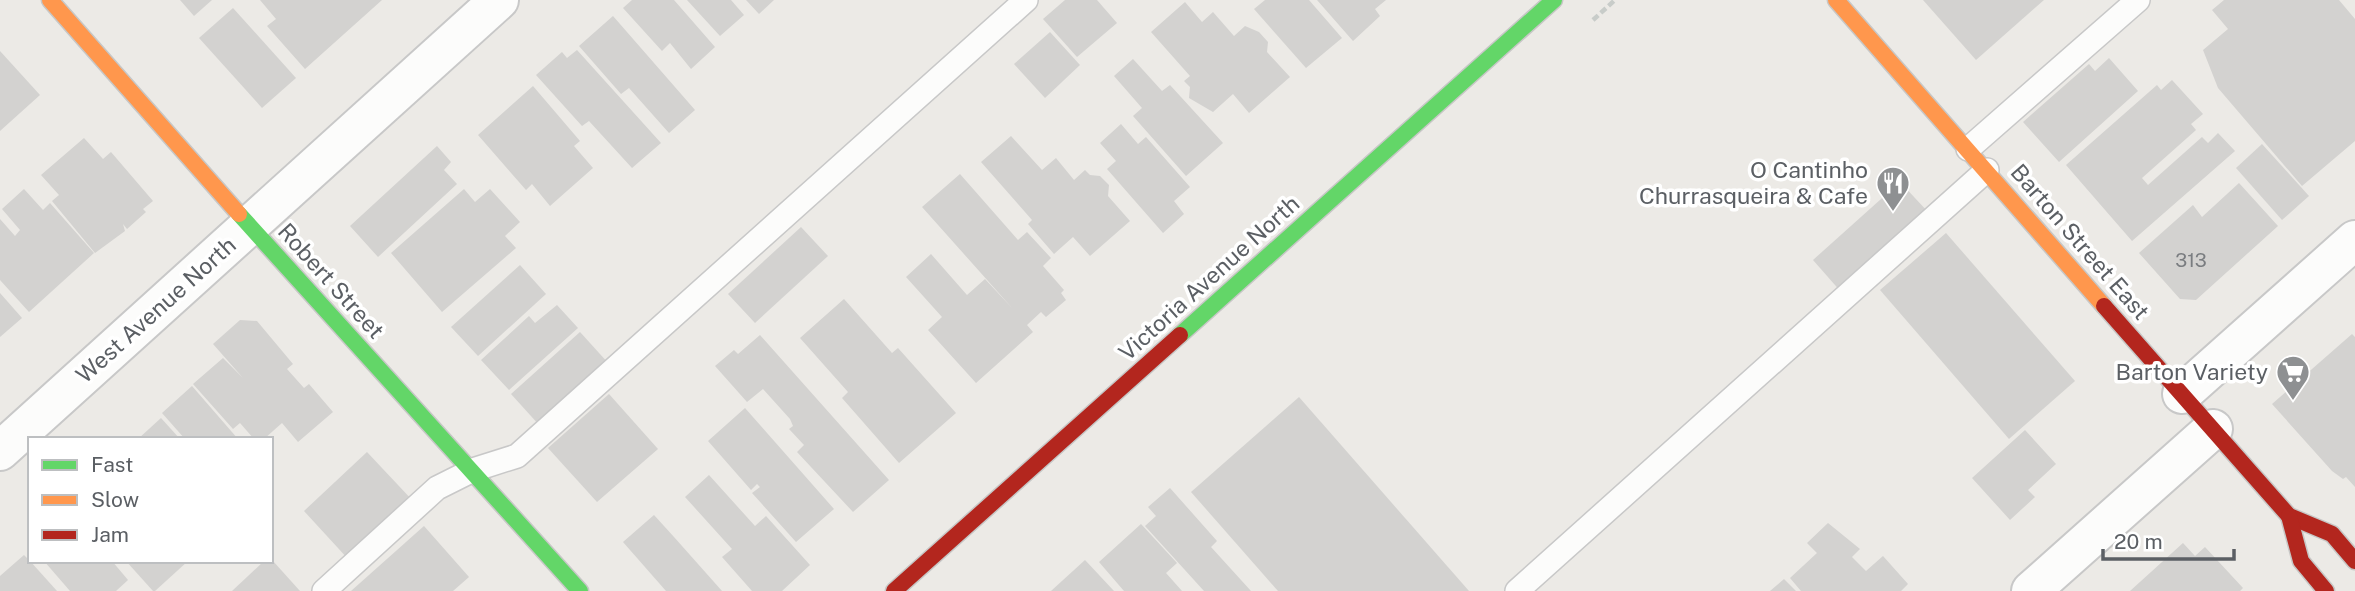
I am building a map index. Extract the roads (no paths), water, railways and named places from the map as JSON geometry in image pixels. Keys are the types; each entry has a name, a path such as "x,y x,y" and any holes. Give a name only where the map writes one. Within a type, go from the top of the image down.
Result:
{"main road":[{"name":"Robert Street","path":"50,0 580,591"},
{"name":"Victoria Avenue North","path":"894,591 1554,0"},
{"name":"Barton Street East","path":"1836,0 2289,516 2332,534 2355,561"},
{"name":"Barton Street East","path":"2289,516 2301,561 2326,591"}],"street":[{"name":"West Avenue North","path":"0,451 499,0"},
{"path":"2182,394 2355,240"},
{"path":"2031,591 2213,429"}],"lane":[{"path":"324,591 437,488 473,470 517,456 1026,0"},
{"path":"1968,149 2138,0"},
{"path":"1517,591 1987,170"}],"place":[{"name":"O Cantinho Churrasqueira & Cafe","path":"1893,213"},
{"name":"Barton Variety","path":"2293,402"}]}
